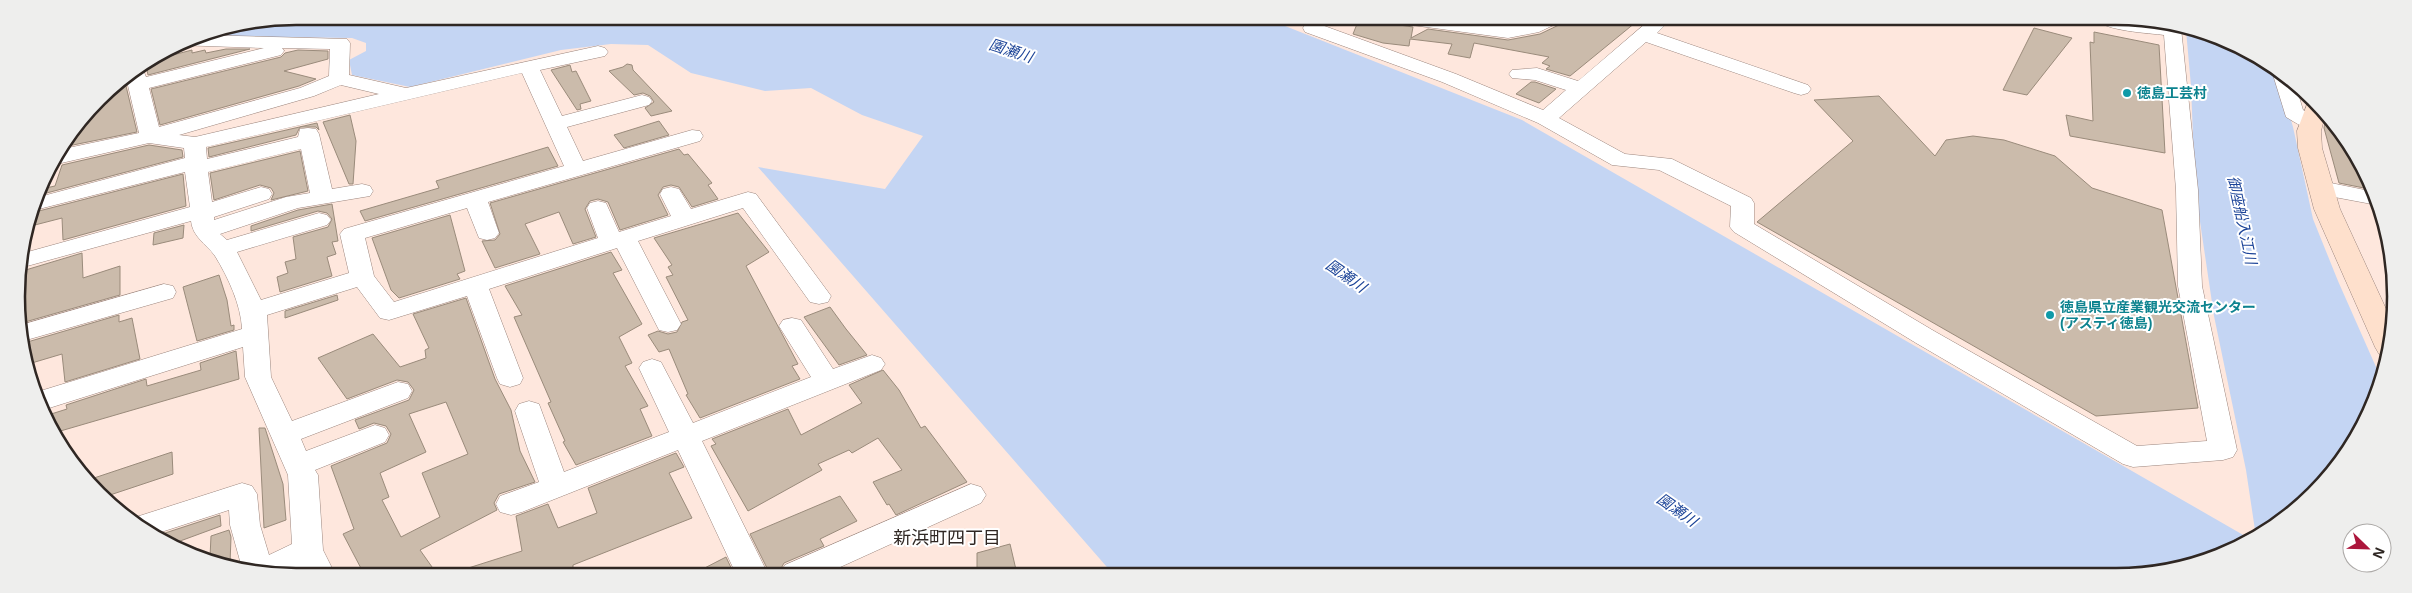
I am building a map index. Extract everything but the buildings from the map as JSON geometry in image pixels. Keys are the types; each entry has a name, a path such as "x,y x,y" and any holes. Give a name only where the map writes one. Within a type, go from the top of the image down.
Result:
{"street":[{"path":"1456,25 1508,32 1532,28 1538,25"},
{"path":"1524,25 1532,28"},
{"path":"1545,119 1655,25"},
{"path":"2142,27 2172,31"},
{"path":"1312,28 1449,78 1545,119 1620,160 1664,164 1743,203 1742,228 1924,337 2133,457 2223,450 2190,286 2187,190 2173,31"},
{"path":"1644,34 1801,89"},
{"path":"204,41 340,43 339,79"},
{"path":"307,42 136,78 150,135 196,158 308,138 320,209"},
{"path":"42,203 406,94 598,52"},
{"path":"528,66 576,169"},
{"path":"1519,74 1537,74 1580,88"},
{"path":"65,155 137,140 307,92 339,79 406,94"},
{"path":"2285,85 2292,113 2313,114 2310,148 2321,188 2334,228 2384,337"},
{"path":"555,124 642,101"},
{"path":"692,136 352,234 362,277 389,312 748,199 819,296"},
{"path":"196,158 203,219 222,249 255,322 258,377 302,475 314,562 289,568"},
{"path":"2321,188 2368,198"},
{"path":"222,249 362,191"},
{"path":"203,219 261,194"},
{"path":"671,194 686,219"},
{"path":"475,198 487,233"},
{"path":"27,260 203,219 294,202 320,209"},
{"path":"598,208 668,324"},
{"path":"46,399 255,322 362,277"},
{"path":"475,285 510,378"},
{"path":"27,332 164,292"},
{"path":"792,326 827,381"},
{"path":"511,504 872,364"},
{"path":"652,368 749,568"},
{"path":"284,435 398,391"},
{"path":"528,411 555,487"},
{"path":"298,465 375,435"},
{"path":"150,524 242,494 245,525 256,565"},
{"path":"809,568 971,495"}],"water":[{"name":"園瀬川","path":"296,25 1283,25 1522,120 2244,536 2203,554 2186,559 2151,566 2116,568 1108,568 758,167 885,189 923,136 862,115 811,88 765,91 691,73 648,45 611,44 561,50 410,87 352,75 349,60 366,51 366,43 352,38 218,36 261,27"},
{"name":"御座船入江川","path":"2186,34 2236,53 2279,80 2293,127 2313,219 2377,370 2373,384 2351,432 2320,476 2295,501 2255,529 2246,470 2214,316 2195,188 2191,86"}],"place":[{"name":"徳島工芸村","path":"2127,93"},
{"name":"徳島県立産業観光交流センター (アスティ徳島)","path":"2050,315"}],"district":[{"name":"新浜町四丁目","path":"947,538"}]}
